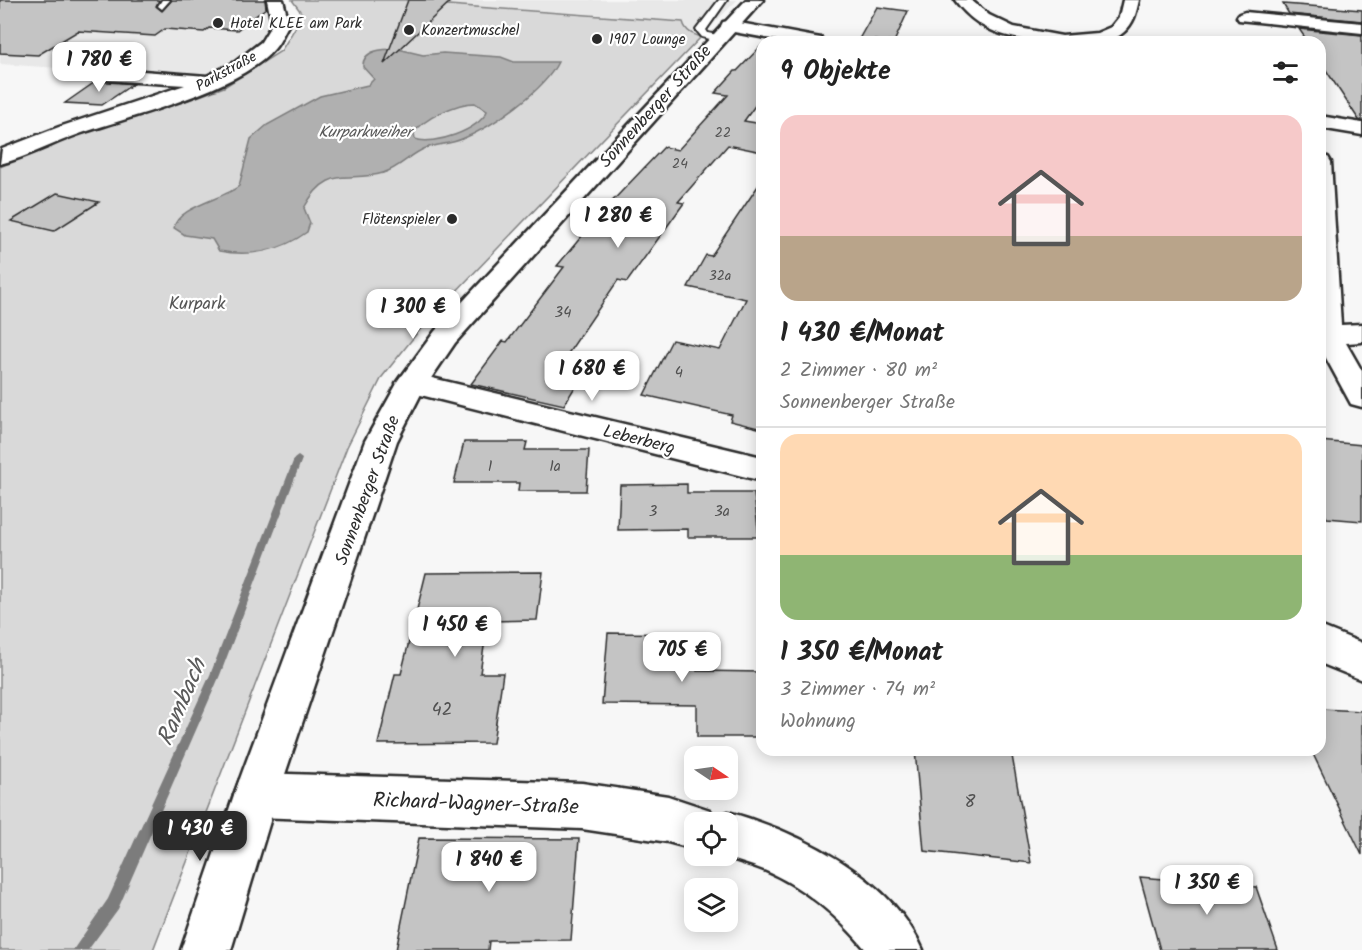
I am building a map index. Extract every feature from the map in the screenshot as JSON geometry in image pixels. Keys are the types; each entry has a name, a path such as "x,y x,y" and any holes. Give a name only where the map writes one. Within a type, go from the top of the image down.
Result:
{"street":[{"name":"Parkstraße","path":"0,158 55,135 181,95 210,82 256,56 274,37 281,22 281,10 275,0"},
{"name":"Sonnenberger Straße","path":"206,950 256,795 381,441 411,383 445,337 723,21 755,0"},
{"path":"963,0 983,18 1007,30 1027,36"},
{"path":"1107,36 1116,32 1126,22 1131,0"},
{"path":"1235,0 1255,34"},
{"path":"1245,17 1362,28"},
{"path":"723,21 789,36"},
{"path":"104,74 210,82"},
{"path":"1326,123 1362,129"},
{"path":"1326,335 1362,333"},
{"path":"1326,338 1362,397"},
{"name":"Leberberg","path":"411,383 756,468"},
{"path":"1326,647 1362,662"},
{"name":"Richard-Wagner-Straße","path":"256,795 582,806 684,823"},
{"path":"738,838 789,856 828,878 866,911 898,950"}],"shaded area":[{"path":"0,0 264,0 272,15 264,34 247,52 234,63 203,78 0,64"},
{"path":"423,0 737,0 701,37 690,33 683,22 420,3"}],"green space":[{"name":"Kurpark","path":"292,0 423,0 421,3 683,22 690,32 701,37 422,327 382,377 347,447 153,950 0,950 0,167 79,132 183,102 224,87 281,51 303,15"}],"water":[{"name":"Kurparkweiher","path":"398,49 423,55 443,53 501,57 514,62 558,62 541,85 529,96 488,126 458,141 426,148 383,173 339,178 321,185 304,208 310,223 307,232 287,244 254,253 231,253 219,251 212,239 185,235 174,228 183,214 239,186 251,139 267,125 320,96 368,85 374,79 363,67 366,57 375,51","holes":["475,103 487,111 483,118 455,135 433,140 415,139 414,133 419,127 450,109"]}],"building":[{"path":"0,0 159,0 156,6 162,11 172,0 265,0 266,8 237,30 209,28 204,32 165,29 155,36 78,31 38,55 0,53"},
{"path":"408,0 452,0 384,64"},
{"path":"1283,4 1362,10 1362,21 1289,14"},
{"path":"877,7 908,11 897,36 861,36"},
{"path":"1299,29 1362,35 1362,121 1359,120 1326,70 1326,36 1304,36"},
{"path":"756,51 756,104 744,121 756,123 756,151 728,145 678,202 684,203 627,282 618,280 567,355 591,361 564,405 471,384 503,341 507,342 564,267 557,266 601,213 664,147 678,150 728,95 715,93"},
{"path":"98,80 133,84 102,105 65,103"},
{"path":"756,189 756,428 730,421 732,415 644,395 672,340 720,350 746,299 688,287 706,255 711,256"},
{"path":"57,193 99,202 54,231 11,221"},
{"path":"464,442 527,442 525,450 589,450 586,491 518,491 519,483 454,483"},
{"path":"1326,442 1362,445 1362,521 1327,518"},
{"path":"687,484 687,493 754,493 756,537 688,537 688,529 618,530 620,485"},
{"path":"543,572 537,620 488,621 480,673 503,673 493,743 378,744 395,674 401,674 426,573"},
{"path":"608,633 698,634 697,671 756,672 756,737 697,737 697,705 602,704"},
{"path":"1326,709 1362,711 1362,855 1314,756 1326,756"},
{"path":"916,756 1012,756 1031,863 924,851"},
{"path":"419,838 579,839 571,940 489,941 488,950 396,950"},
{"path":"1140,877 1256,887 1278,950 1160,950"}],"waterway":[{"name":"Rambach","path":"80,950 113,904 215,675 298,459"}],"place":[{"name":"Hotel KLEE am Park","path":"218,23"},
{"name":"Konzertmuschel","path":"409,30"},
{"name":"1907 Lounge","path":"597,39"},
{"name":"Flötenspieler","path":"452,219"}]}
